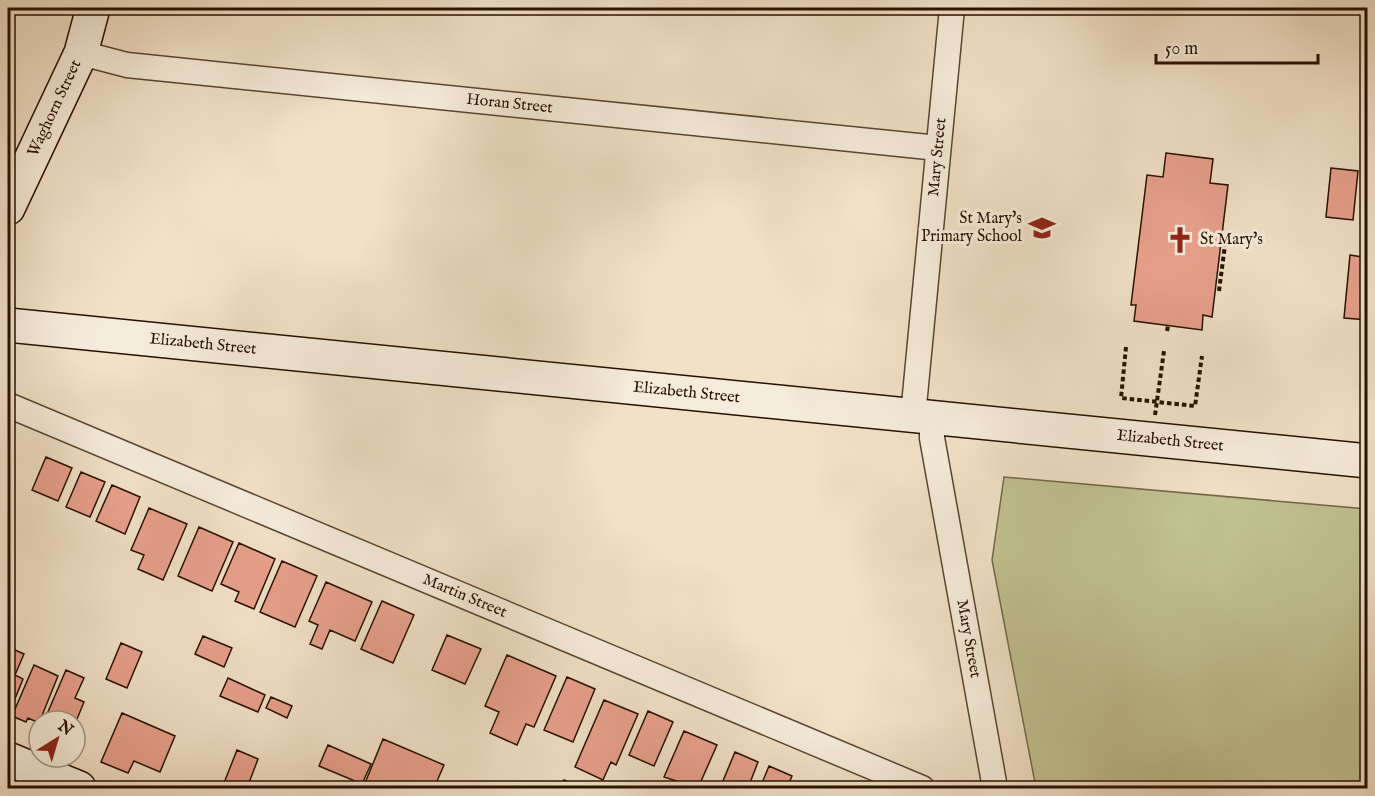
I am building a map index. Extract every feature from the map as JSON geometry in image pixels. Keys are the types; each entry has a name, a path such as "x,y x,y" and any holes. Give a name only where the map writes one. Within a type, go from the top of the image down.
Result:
{"street":[{"name":"Waghorn Street","path":"8,208 81,52 93,8"},
{"name":"Mary Street","path":"952,8 938,148 922,417 932,438 995,789"},
{"name":"Horan Street","path":"81,52 127,65 938,148"},
{"name":"Elizabeth Street","path":"8,325 1368,461"},
{"name":"Martin Street","path":"8,405 922,789"},
{"path":"8,759 79,789"}],"path":[{"path":"1219,291 1223,245 1227,231"},
{"path":"1167,331 1168,326"},
{"path":"1126,347 1121,398 1195,406 1202,356"},
{"path":"1155,416 1164,351"}],"green space":[{"path":"1004,477 1367,509 1367,788 1036,788 992,560"}],"building":[{"name":"St Mary's","path":"1166,153 1213,159 1210,183 1228,185 1212,317 1203,315 1202,330 1134,321 1136,305 1131,305 1147,175 1163,177"},
{"path":"1331,168 1358,171 1353,220 1326,217"},
{"path":"1350,255 1368,258 1368,320 1344,318"},
{"path":"46,457 72,468 58,501 32,490"},
{"path":"81,472 105,482 90,517 66,507"},
{"path":"112,485 140,497 125,534 96,521"},
{"path":"149,508 187,524 163,580 138,569 144,555 131,550"},
{"path":"199,527 233,542 212,591 178,576"},
{"path":"239,543 275,559 254,609 235,601 239,592 221,584"},
{"path":"282,561 317,576 295,627 260,612"},
{"path":"326,582 372,602 355,641 330,630 322,649 310,644 318,625 309,621"},
{"path":"382,601 414,615 393,663 361,649"},
{"path":"447,635 481,649 465,684 432,670"},
{"path":"203,636 232,648 224,667 195,654"},
{"path":"121,643 142,652 127,688 106,679"},
{"path":"8,647 24,654 15,675 23,679 10,711"},
{"path":"507,655 556,676 534,727 526,724 517,745 490,733 499,712 485,706"},
{"path":"34,665 58,676 45,709 27,709 26,722 12,716"},
{"path":"66,670 84,678 75,698 84,702 81,709 49,709"},
{"path":"567,677 595,689 573,742 544,730"},
{"path":"228,678 265,695 258,712 220,696"},
{"path":"271,697 292,706 287,718 266,708"},
{"path":"604,700 638,714 616,765 611,762 603,780 575,767"},
{"path":"648,711 673,722 654,766 629,755"},
{"path":"122,713 175,736 160,772 134,761 128,773 101,762"},
{"path":"684,731 717,745 698,788 664,777"},
{"path":"383,739 444,765 434,788 363,788"},
{"path":"328,745 371,764 362,784 319,766"},
{"path":"237,750 258,759 247,788 222,788"},
{"path":"735,752 758,762 748,788 720,788"},
{"path":"769,766 792,776 787,788 760,788"},
{"path":"564,780 584,788 560,788"}],"place":[{"name":"St Mary's Primary School","path":"1042,228"},
{"name":"St Mary's","path":"1180,240"}]}
